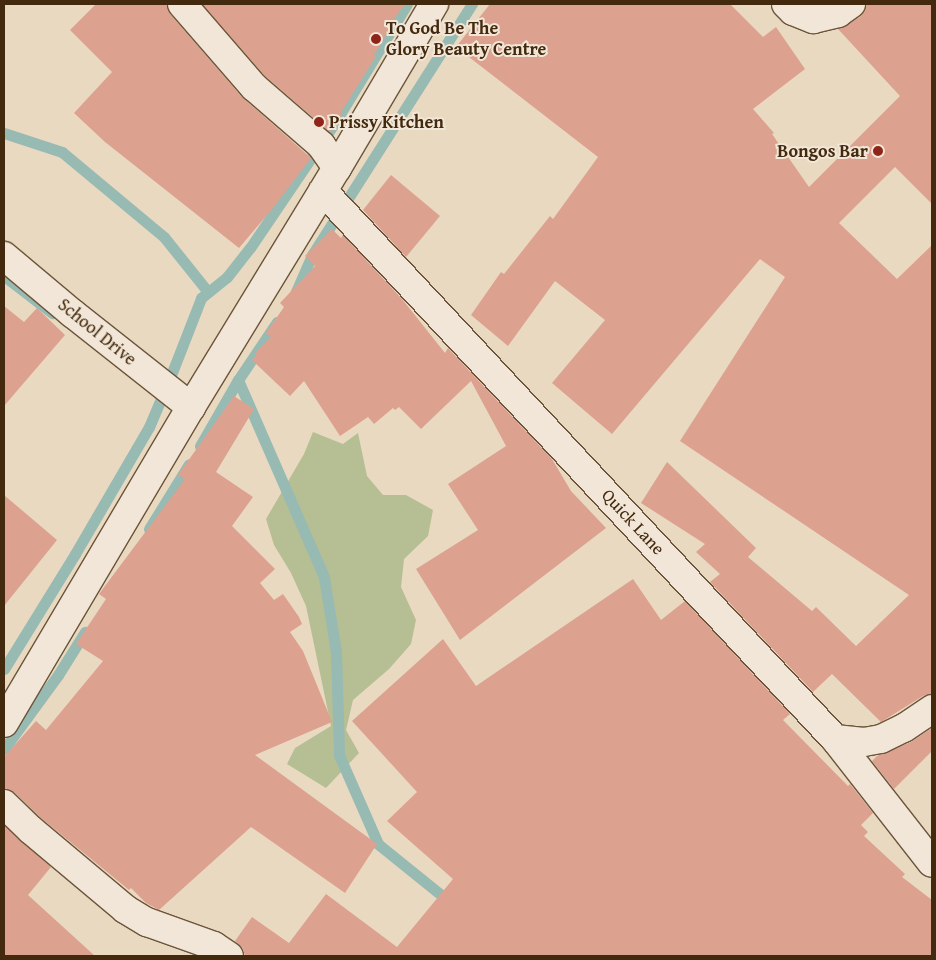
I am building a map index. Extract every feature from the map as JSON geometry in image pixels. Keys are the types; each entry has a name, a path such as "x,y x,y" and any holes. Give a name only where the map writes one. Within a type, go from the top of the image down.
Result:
{"street":[{"path":"182,4 254,87 321,145 337,168"},
{"path":"4,723 191,406 337,168 434,4"},
{"path":"786,4 793,11 813,19 838,12 852,4"},
{"name":"Quick Lane","path":"323,191 835,739 932,863"},
{"name":"School Drive","path":"4,256 72,313 191,406"},
{"path":"835,739 864,742 880,739 904,728 932,708"},
{"path":"4,804 31,830 125,909 147,922 214,946 229,956"}],"green space":[{"path":"313,432 343,444 358,433 367,476 383,495 406,495 433,510 428,536 404,559 401,587 416,620 411,644 389,669 353,700 346,730 359,753 326,788 287,764 295,748 331,726 306,606 291,573 274,545 266,519 304,454"}],"building":[{"path":"96,4 167,4 170,14 242,97 311,158 273,208 239,248 105,142 74,113 112,72 70,30"},
{"path":"202,4 405,4 387,29 389,30 374,55 376,56 330,132 265,76"},
{"path":"490,4 730,4 763,37 776,27 805,69 753,109 774,133 772,134 809,187 900,96 838,29 860,17 865,11 866,4 932,4 932,204 895,167 839,223 897,279 932,245 932,694 923,696 881,722 832,674 813,692 710,582 720,574 696,552 705,544 641,503 667,462 756,548 748,557 812,611 816,607 856,646 909,595 680,441 785,277 760,259 612,434 552,383 605,320 555,281 508,346 471,315 501,272 504,274 550,216 553,219 598,157 456,47"},
{"path":"391,175 440,216 406,257 363,210"},
{"path":"332,229 341,238 343,235 402,299 445,353 448,348 552,459 571,491 606,528 460,640 416,569 478,530 448,484 506,446 471,381 421,429 399,407 395,410 393,408 374,424 368,417 340,436 304,381 290,396 252,360 257,355 255,353 271,337 266,333 284,307 280,303 315,266 305,256"},
{"path":"4,306 24,322 37,308 65,335 4,406"},
{"path":"234,396 254,409 216,472 253,497 232,526 275,569 260,583 274,600 283,594 299,617 302,624 290,632 303,651 332,722 255,755 377,844 345,893 251,827 159,910 146,903 131,888 129,890 41,818 15,793 4,789 4,757 36,721 46,730 103,661 76,644 106,599 99,594 185,479 178,475"},
{"path":"4,495 57,540 4,606"},
{"path":"633,579 661,620 685,601 790,714 783,720 848,786 850,784 873,813 861,825 868,832 864,836 905,874 902,877 932,900 932,956 245,956 243,949 235,941 252,917 289,943 326,894 397,947 453,879 387,821 417,792 352,721 443,639 476,686"},
{"path":"932,728 932,751 894,789 872,761 877,756 911,742"},
{"path":"4,825 51,867 28,895 95,956 4,956"}],"waterway":[{"path":"166,388 201,298 227,277 250,248 334,124 407,4"},
{"path":"295,294 312,255 472,4"},
{"path":"4,133 62,152 164,237 208,292"},
{"path":"4,276 52,313"},
{"path":"200,446 238,380 277,322"},
{"path":"238,380 324,577 336,652 339,755 378,844 451,903"},
{"path":"4,669 75,554 149,427 164,392 161,390"},
{"path":"149,529 189,464"},
{"path":"4,749 58,675 85,632"}],"place":[{"name":"To God Be The Glory Beauty Centre","path":"376,39"},
{"name":"Prissy Kitchen","path":"319,122"},
{"name":"Bongos Bar","path":"878,151"}]}
